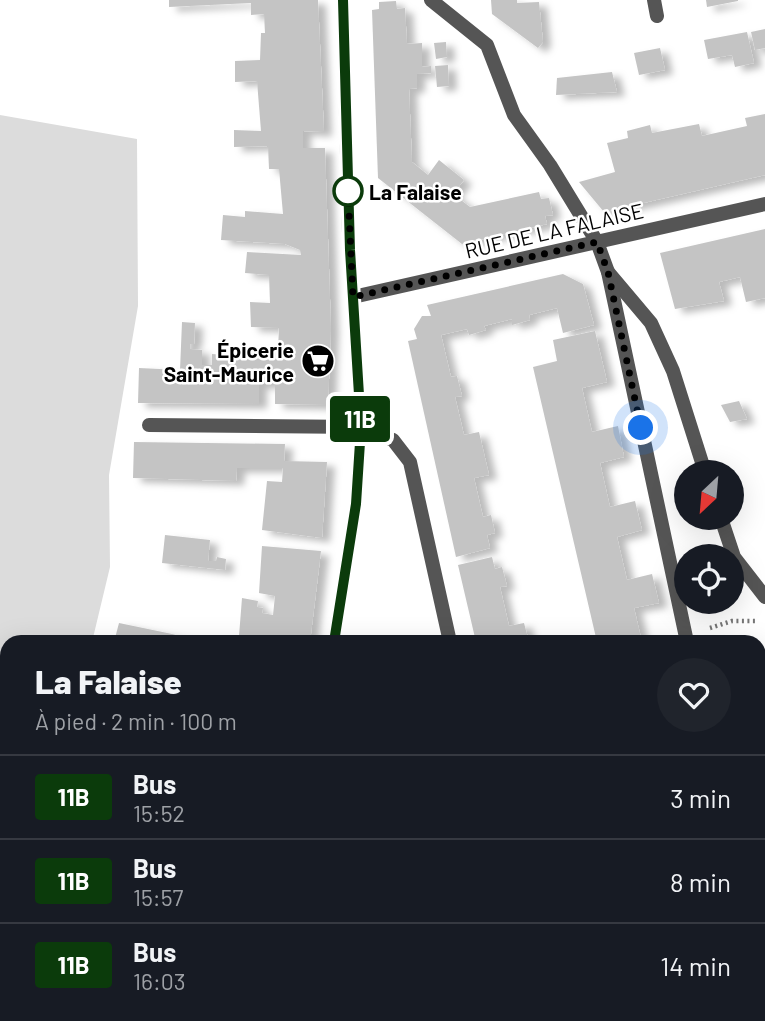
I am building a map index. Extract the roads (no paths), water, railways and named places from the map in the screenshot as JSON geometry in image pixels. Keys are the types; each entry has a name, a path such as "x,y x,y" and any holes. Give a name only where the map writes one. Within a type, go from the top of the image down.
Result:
{"street":[{"path":"335,635 356,504 361,427 353,297 343,0"},
{"path":"431,0 487,45 514,115 550,165 597,242 608,272 685,635"},
{"path":"653,0 657,16"},
{"name":"RUE DE LA FALAISE","path":"353,297 765,204"},
{"path":"608,272 651,323 673,371 701,460"},
{"path":"149,425 361,427 393,440 410,462 448,635"},
{"path":"725,530 734,557 765,597"}],"place":[{"name":"La Falaise","path":"348,191"},
{"name":"Épicerie Saint-Maurice","path":"318,361"}]}
